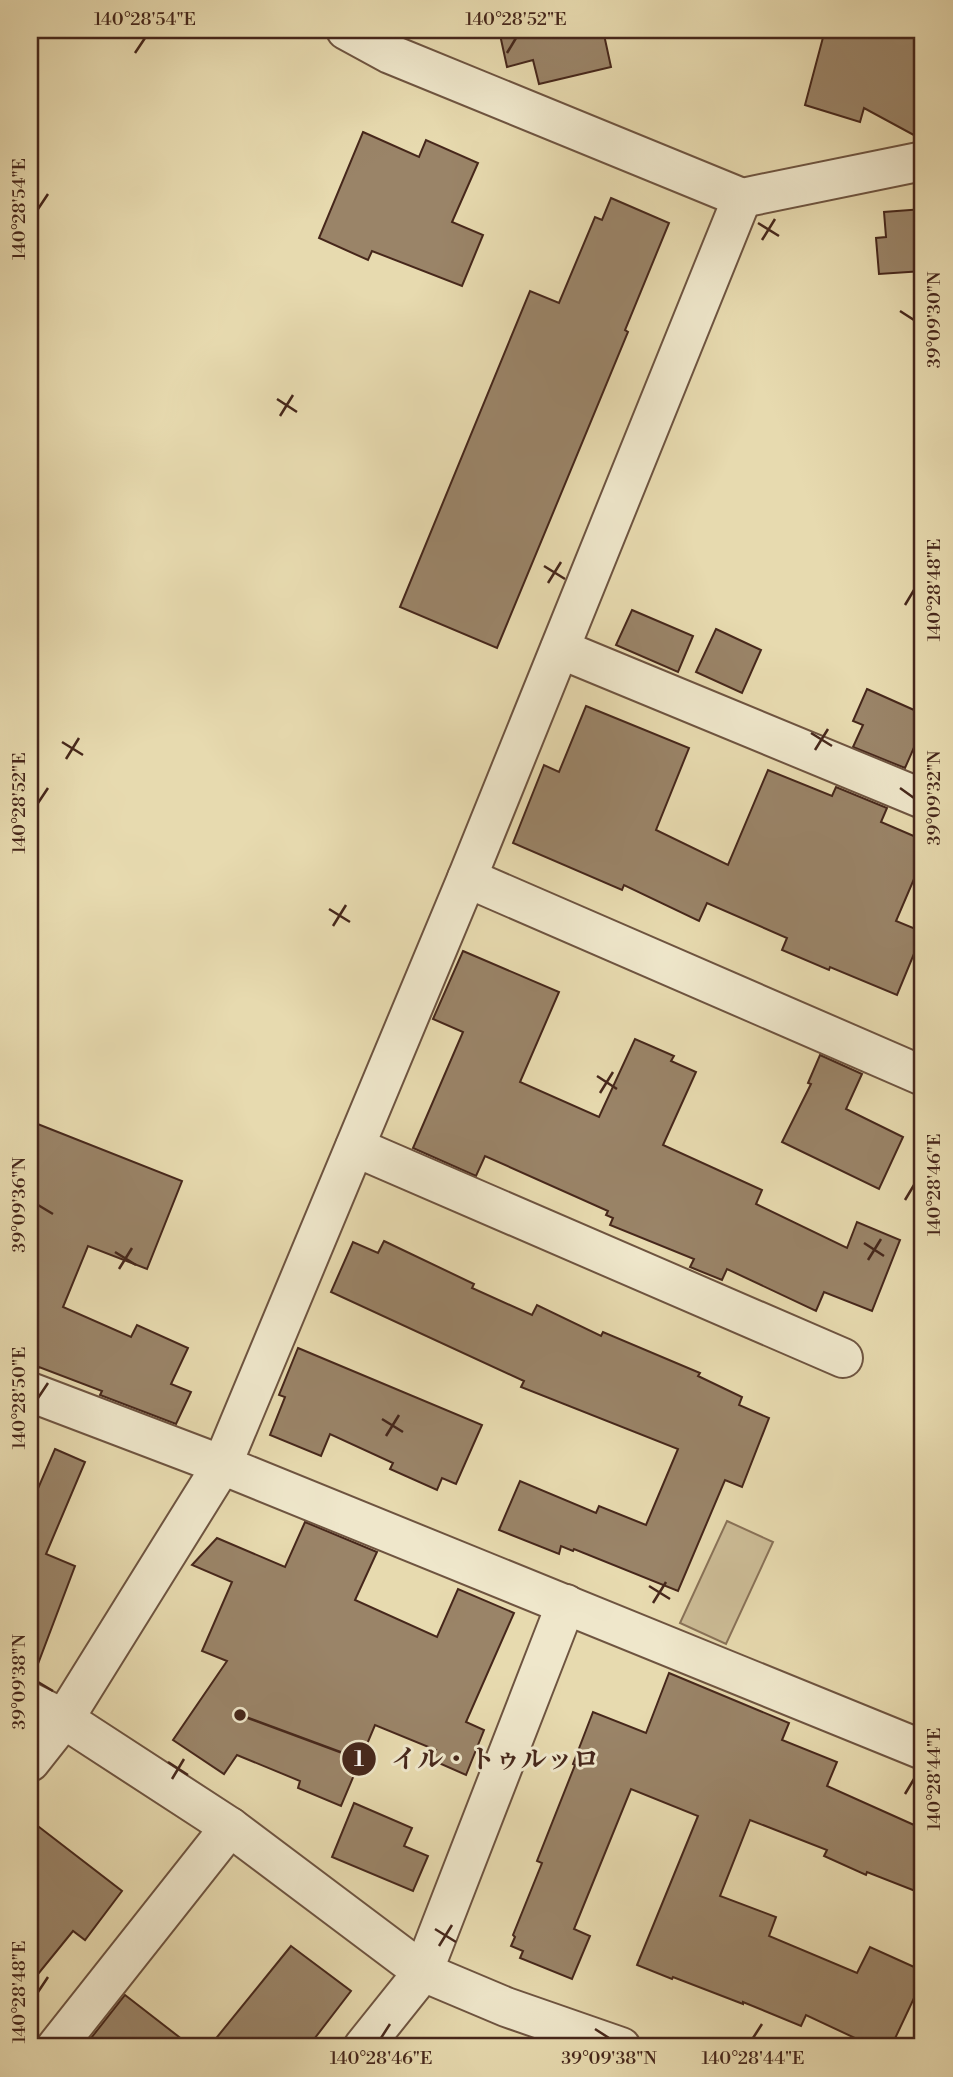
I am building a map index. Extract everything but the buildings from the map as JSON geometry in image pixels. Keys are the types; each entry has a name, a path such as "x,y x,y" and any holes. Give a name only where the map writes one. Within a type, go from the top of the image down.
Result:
{"street":[{"path":"346,30 390,54 742,198 923,161"},
{"path":"30,1762 64,1719 222,1465 467,878 742,198"},
{"path":"560,649 923,799"},
{"path":"467,878 923,1076"},
{"path":"355,1147 842,1358"},
{"path":"30,1392 222,1465 923,1750"},
{"path":"363,2047 423,1972 566,1604"},
{"path":"30,1702 64,1719 230,1827 423,1972 506,2007 621,2047"},
{"path":"55,2047 230,1827"}],"shaded area":[{"path":"727,1521 773,1542 726,1644 680,1623"}],"place":[{"name":"イル・トゥルッロ","path":"240,1715"}]}
